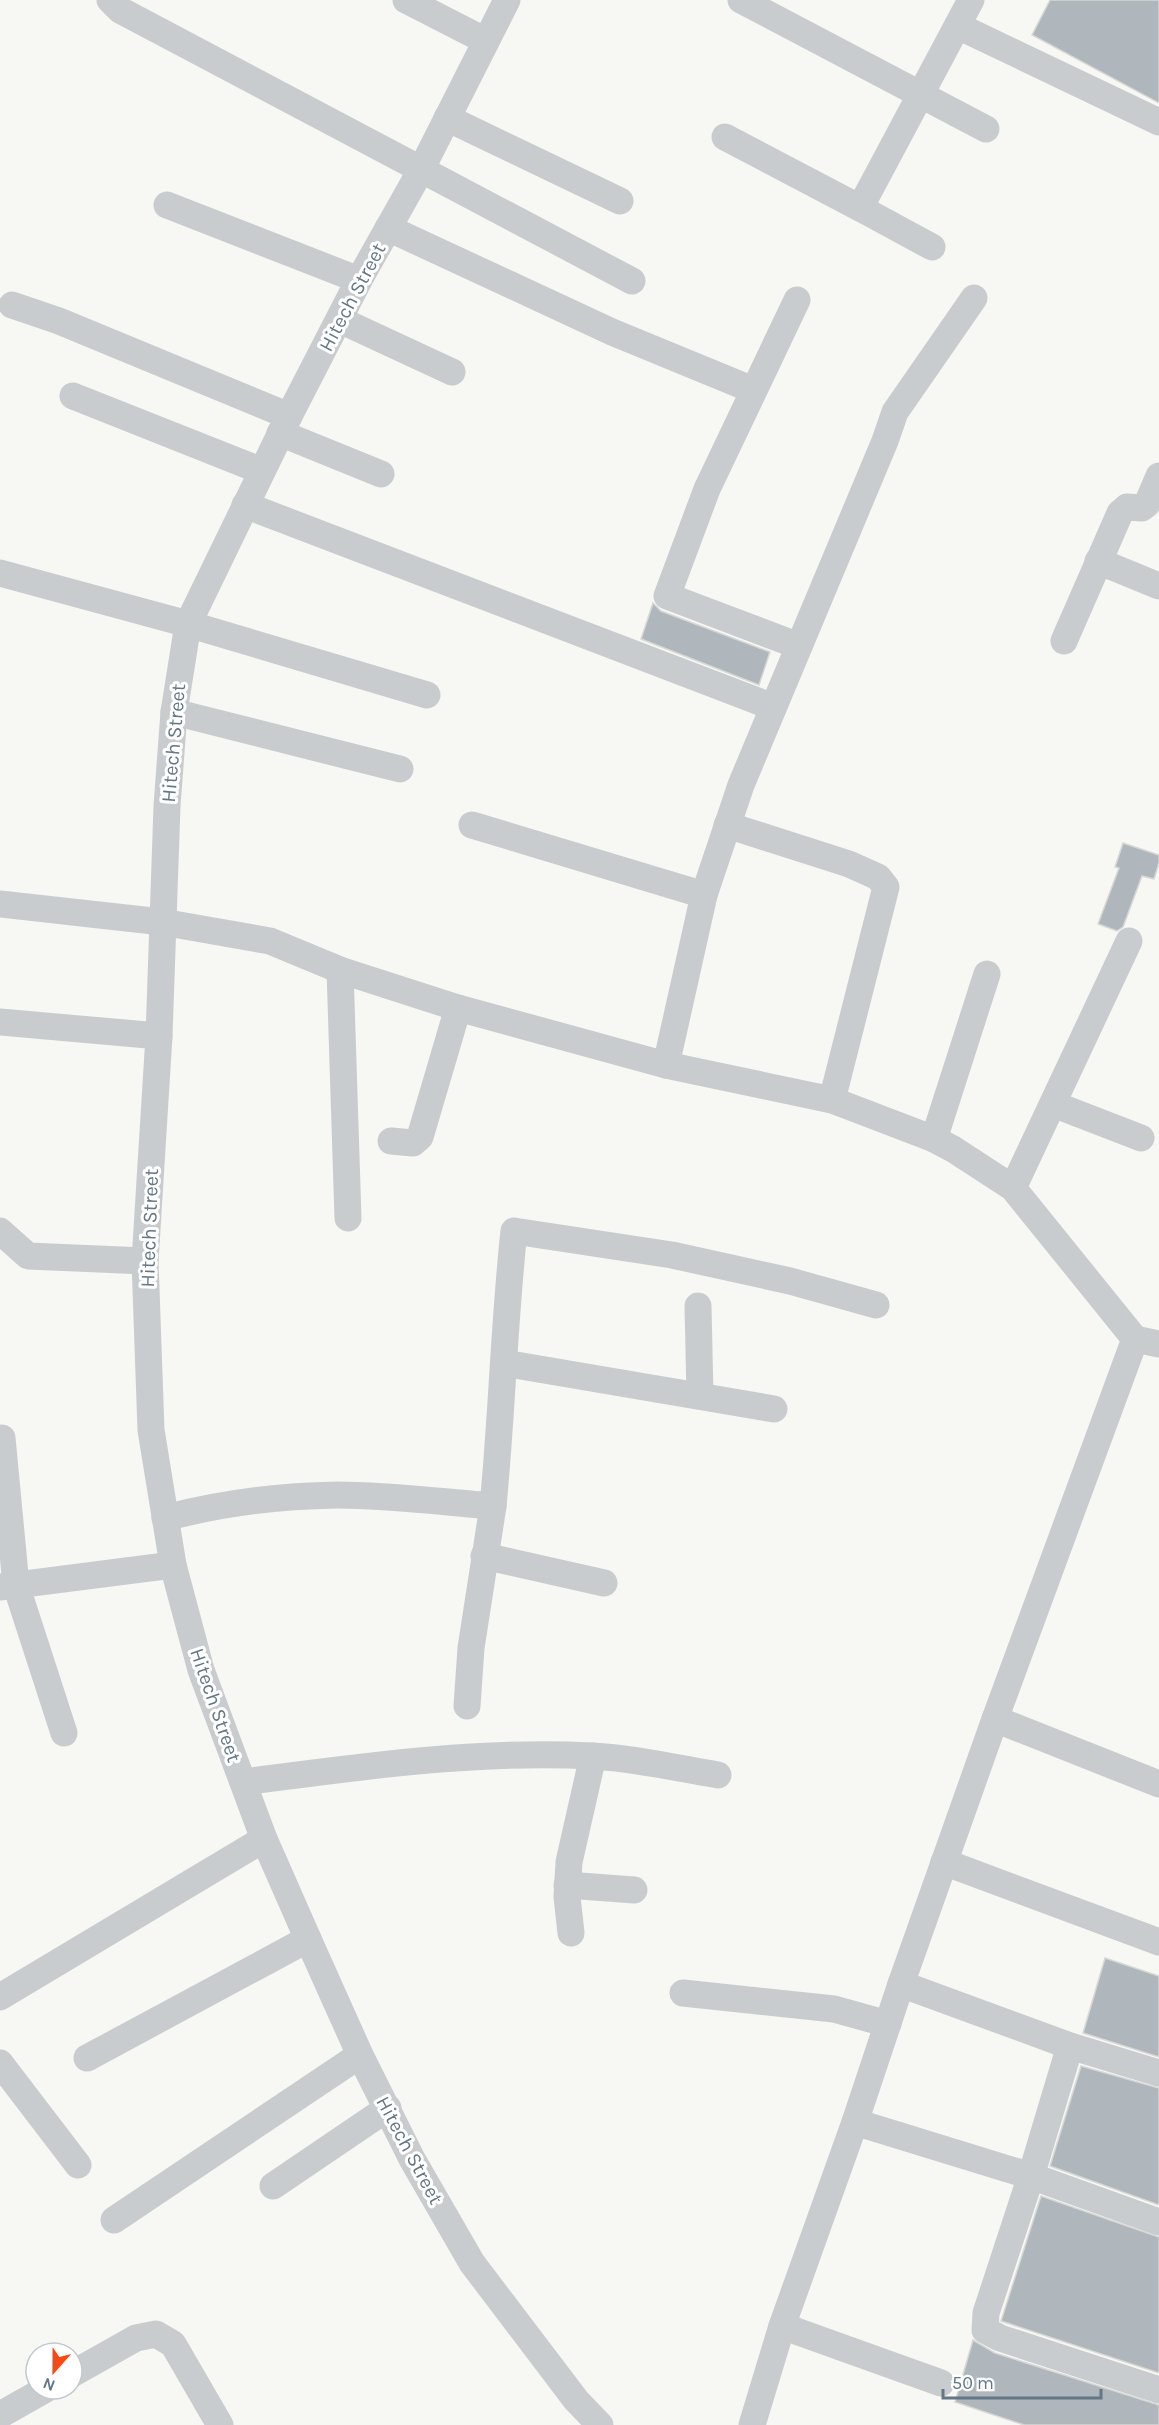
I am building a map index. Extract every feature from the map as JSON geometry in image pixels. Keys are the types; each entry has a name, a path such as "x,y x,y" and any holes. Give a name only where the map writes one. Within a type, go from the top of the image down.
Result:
{"street":[{"path":"110,0 120,10 632,281"},
{"path":"406,0 486,41"},
{"name":"Hitech Street","path":"507,0 422,168 359,280 245,505 188,624 174,712 162,922 159,1036 145,1261 151,1430 173,1565 201,1670 264,1839 360,2055 412,2159 472,2263 576,2400 600,2425"},
{"path":"741,0 986,129"},
{"path":"860,208 921,93 960,9 1159,122"},
{"path":"447,118 620,201"},
{"path":"725,137 932,247"},
{"path":"166,205 359,280"},
{"path":"388,228 612,332 753,390"},
{"path":"666,1065 704,895 741,785 895,412 974,298"},
{"path":"797,300 707,489 667,596 799,646"},
{"path":"12,305 59,321 285,425 381,474"},
{"path":"339,320 452,372"},
{"path":"73,396 262,471"},
{"path":"1064,641 1120,513 1127,507 1142,508 1147,504 1159,476"},
{"path":"245,505 773,707"},
{"path":"1098,561 1159,586"},
{"path":"0,573 188,624 427,695"},
{"path":"174,712 400,769"},
{"path":"472,825 704,895"},
{"path":"727,825 849,864 878,877 886,887 832,1100"},
{"path":"0,904 162,922 270,941 339,970 458,1008 666,1065 832,1100 934,1139 1013,1188 1147,1341 995,1719 782,2326 752,2425"},
{"path":"1013,1188 1129,940"},
{"path":"339,970 348,1218"},
{"path":"934,1139 987,974"},
{"path":"391,1141 413,1143 420,1137 458,1008"},
{"path":"0,1022 159,1036"},
{"path":"1053,1104 1141,1138"},
{"path":"0,1231 28,1256 145,1261"},
{"path":"467,1706 471,1648 493,1506 506,1306 514,1231 672,1255 790,1281 876,1305"},
{"path":"698,1306 700,1396"},
{"path":"504,1363 774,1409"},
{"path":"2,1438 8,1586 64,1733"},
{"path":"165,1518 200,1509 270,1498 339,1495 493,1506"},
{"path":"484,1556 604,1583"},
{"path":"8,1586 173,1565"},
{"path":"995,1719 1159,1784"},
{"path":"243,1782 453,1757 511,1755 593,1756 718,1775"},
{"path":"571,1933 567,1885 569,1862 593,1756"},
{"path":"0,1997 264,1839"},
{"path":"944,1862 1159,1942"},
{"path":"567,1885 634,1890"},
{"path":"87,2058 308,1939"},
{"path":"901,1984 1070,2046 1159,2073"},
{"path":"683,1993 834,2009 888,2024"},
{"path":"1070,2046 1031,2176 986,2313 985,2330 1000,2338 1159,2390"},
{"path":"114,2220 360,2055"},
{"path":"0,2064 78,2165"},
{"path":"273,2186 388,2108"},
{"path":"855,2122 1031,2176 1159,2222"},
{"path":"782,2326 941,2383"},
{"path":"84,2367 136,2338 156,2334 173,2344 220,2425"},
{"path":"0,2415 25,2401"}],"building":[{"path":"1050,0 1159,0 1159,103 1032,35"},
{"path":"653,603 661,611 770,652 759,685 641,639"},
{"path":"1123,843 1159,855 1159,863 1154,879 1142,876 1123,927 1117,931 1098,924 1119,868 1115,867"},
{"path":"1105,1958 1159,1976 1159,2057 1083,2033"},
{"path":"1081,2066 1159,2088 1159,2205 1050,2166"},
{"path":"1041,2196 1159,2237 1159,2373 1001,2321"},
{"path":"973,2340 995,2353 1159,2405 1159,2425 1024,2425 955,2402"}]}
